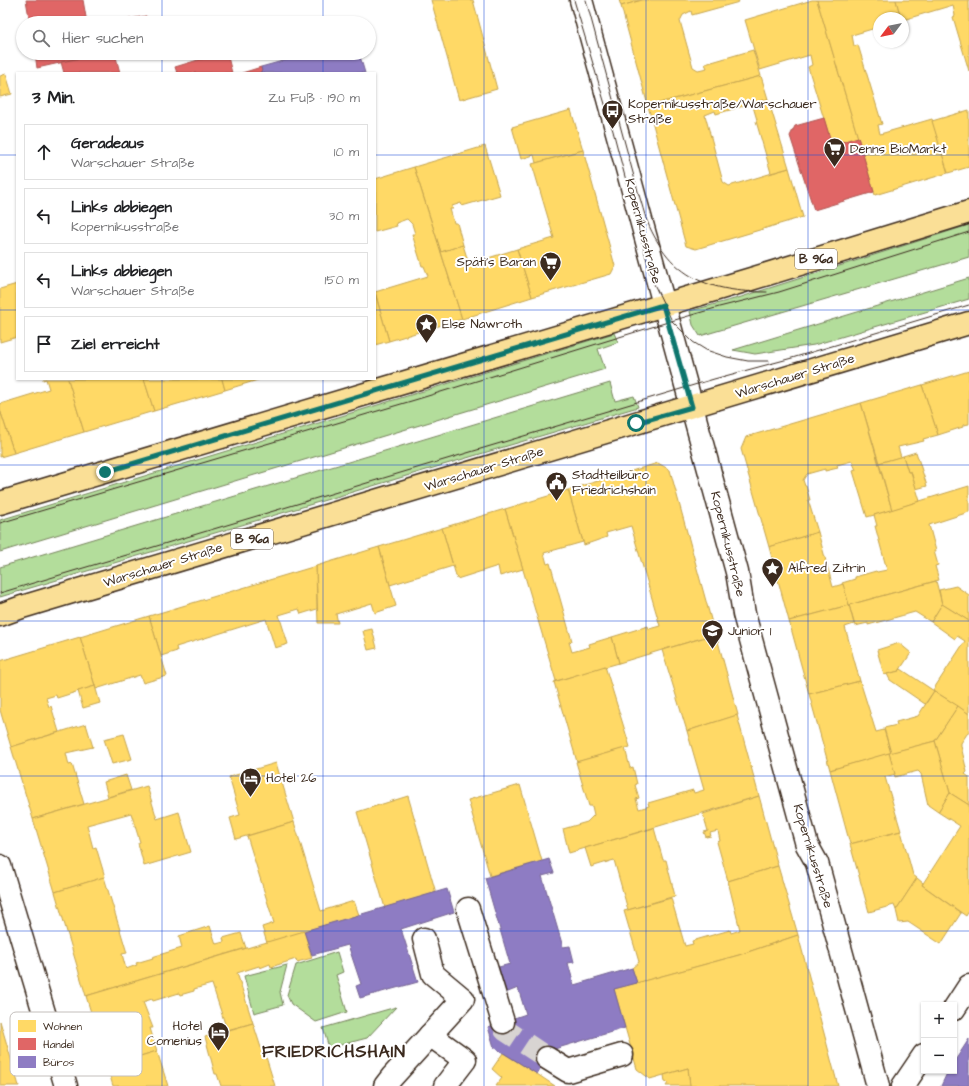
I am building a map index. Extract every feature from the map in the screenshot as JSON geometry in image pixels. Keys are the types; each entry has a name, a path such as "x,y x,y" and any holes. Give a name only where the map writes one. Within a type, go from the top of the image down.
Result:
{"main road":[{"name":"B 96a","path":"0,503 969,212"},
{"name":"Warschauer Straße","path":"0,615 22,607 969,323"}],"street":[{"name":"Kopernikusstraße","path":"581,0 739,581 744,614 807,845 817,863 878,1086"},
{"path":"0,866 44,1012"},
{"path":"468,909 503,1022"},
{"path":"424,939 433,974 463,999"},
{"path":"957,1004 969,986"},
{"path":"385,1086 463,999 492,989"},
{"path":"430,1035 465,1060 444,1086"},
{"path":"546,1058 568,1071 622,1055"},
{"path":"903,1086 921,1059"},
{"path":"63,1076 66,1086"}],"green space":[{"path":"969,225 969,257 700,336 693,325 690,311 738,298"},
{"path":"969,278 969,299 814,345 755,354 733,350"},
{"path":"614,333 618,342 598,349 605,369 0,552 0,520"},
{"path":"610,383 615,401 634,396 638,407 0,597 0,567"},
{"path":"337,952 343,972 336,975 347,1012 316,1022 291,1004 287,995 296,965"},
{"path":"287,965 280,992 283,1005 254,1013 244,976"},
{"path":"396,1007 367,1038 329,1048 323,1028"}],"building: Wohnen":[{"path":"431,0 473,0 497,89 459,100"},
{"path":"619,0 642,0 621,6"},
{"path":"642,0 738,0 739,2 692,15 691,11 683,15 680,21 693,67 698,70 707,68 705,64 753,50 761,76 648,106 621,6"},
{"path":"812,0 817,0 858,137 832,145 808,67 812,65 810,55 760,70 745,20"},
{"path":"817,0 896,0 899,12 873,12 873,29 852,35 854,46 858,45 882,124 878,125 880,134 932,119 948,173 875,195"},
{"path":"896,0 969,0 969,71 953,17 955,16 953,5 909,18 909,12 899,12"},
{"path":"6,74 12,94 0,97 0,76"},
{"path":"761,76 768,99 716,114 715,111 705,115 723,182 729,186 789,168 803,217 696,249 686,246 648,106"},
{"path":"768,99 789,168 771,173 752,103"},
{"path":"571,110 583,150 536,163 534,155 521,159 512,127"},
{"path":"969,110 969,167 948,173 932,121"},
{"path":"485,146 500,195 462,206 461,203 452,206 453,209 450,209 454,223 457,223 463,245 441,252 414,167"},
{"path":"583,150 615,266 611,274 532,297 517,249 554,238 532,164"},
{"path":"414,167 462,319 389,341 376,292 428,276 424,266 422,266 412,234 415,234 412,224 407,219 396,223 397,226 376,232 376,179"},
{"path":"463,245 469,264 517,249 532,297 462,319 441,252"},
{"path":"16,284 16,337 0,342 0,289"},
{"path":"376,296 389,341 376,345"},
{"path":"969,371 969,424 938,435 922,385"},
{"path":"46,380 68,380 84,432 14,453 0,410 0,404 49,389"},
{"path":"68,380 144,380 154,411 84,432"},
{"path":"144,380 222,380 225,390 154,411"},
{"path":"222,380 258,380 225,390"},
{"path":"922,385 938,435 923,439 924,441 898,447 901,457 879,463 861,403"},
{"path":"861,403 892,510 867,517 853,471 856,470 852,461 837,465 838,468 825,471 825,469 807,474 803,480 806,486 810,500 808,500 818,532 769,547 741,449 746,437"},
{"path":"0,410 14,453 0,457"},
{"path":"916,452 927,486 916,489 911,472 908,472 903,456"},
{"path":"903,456 908,472 911,472 920,501 892,510 879,463"},
{"path":"658,463 670,470 715,634 619,663 612,637 648,626 649,629 660,626 631,526 606,533 607,537 584,545 568,490"},
{"path":"969,486 969,512 929,525 936,551 934,551 938,565 935,566 939,580 849,605 842,583 855,579 855,577 876,571 887,570 875,526 877,526 874,515"},
{"path":"568,490 583,542 544,553 547,564 550,563 572,641 569,642 572,652 590,647 589,644 612,637 619,663 556,681 505,509"},
{"path":"505,509 523,569 500,576 498,566 457,579 442,528"},
{"path":"442,528 453,566 390,585 379,547"},
{"path":"818,532 833,587 843,584 849,605 789,621 769,547"},
{"path":"379,547 396,606 375,613 372,603 336,614 338,623 318,623 316,566"},
{"path":"316,566 317,609 301,614 299,609 279,615 288,644 275,648 266,619 176,647 177,651 161,656 149,616"},
{"path":"936,581 942,604 931,622 915,612 868,625 868,623 855,626 849,605"},
{"path":"956,586 969,595 969,621 942,604 939,590"},
{"path":"942,604 969,621 969,714 933,690 965,641 957,636 955,639 931,622"},
{"path":"849,605 854,624 845,627 860,681 809,694 789,621"},
{"path":"149,616 167,676 143,683 140,675 96,689 80,637"},
{"path":"372,629 377,648 368,650 363,631"},
{"path":"716,634 738,715 687,731 662,650"},
{"path":"80,637 95,686 57,698 56,695 46,698 49,707 51,706 59,732 11,747 0,710 0,661"},
{"path":"899,643 911,653 899,671 884,675 877,650"},
{"path":"605,666 630,747 577,762 554,682"},
{"path":"901,669 934,691 925,704 890,680 887,674 899,671"},
{"path":"860,681 876,732 884,730 891,753 830,770 809,694"},
{"path":"95,686 100,703 83,708 78,691"},
{"path":"934,691 958,706 935,741 891,753 884,728 897,725 896,722 918,716"},
{"path":"958,706 969,714 969,731 961,743 961,746 967,772 965,774 969,777 969,805 950,793 935,741"},
{"path":"737,715 759,796 569,853 563,829 587,822 594,815 592,806 589,806 576,762 625,748 630,768 633,767 637,784 635,785 639,798 636,799 639,809 649,806 648,803 693,790 694,793 704,790 687,731"},
{"path":"86,724 93,747 66,753 69,765 72,764 84,804 33,819 11,747"},
{"path":"124,734 132,759 112,764 104,739"},
{"path":"935,741 950,793 938,812 928,805 921,774 918,771 895,777 889,753"},
{"path":"889,753 895,774 885,777 901,831 850,844 830,770"},
{"path":"276,763 294,822 236,839 230,818 240,815 229,777"},
{"path":"126,775 131,790 108,797 104,782"},
{"path":"520,785 542,861 490,876 468,800"},
{"path":"147,786 157,819 179,812 191,852 144,866 138,843 140,842 131,813 87,825 93,848 96,847 105,877 55,892 33,819"},
{"path":"950,793 969,805 969,911 966,916 922,885 960,826 938,812"},
{"path":"408,796 436,893 385,908 357,812"},
{"path":"759,796 778,866 728,881 717,842 720,841 718,831 710,833 711,836 706,837 704,832 708,831 703,814"},
{"path":"294,822 321,911 354,901 359,915 267,943 262,927 274,923 247,836"},
{"path":"654,828 663,860 666,860 675,896 628,910 614,860 591,867 585,848"},
{"path":"901,831 913,875 917,878 896,910 894,905 869,912 850,844"},
{"path":"778,866 798,935 739,955 637,983 632,968 639,962 624,911 671,898 685,946 693,944 692,941 730,930 731,933 740,930 728,881"},
{"path":"104,877 127,953 122,954 126,969 137,965 136,963 153,958 152,957 182,948 179,936 210,926 216,944 224,942 223,938 241,933 246,948 86,996 55,892"},
{"path":"917,878 923,883 922,885 961,913 941,944 908,922 899,923 896,910"},
{"path":"304,931 312,958 297,962 296,959 271,967 270,964 260,968 259,966 237,973 253,1023 227,1030 212,984 180,995 179,993 153,1001 152,999 143,1002 153,1028 150,1028 157,1051 142,1056 142,1012 91,1012 86,996"},
{"path":"798,935 838,1086 690,1086 688,1068 650,1079 637,1069 614,989 739,955"},
{"path":"0,1021 10,1055 10,1076 16,1076 19,1086 0,1086"},
{"path":"253,1023 275,1086 221,1086 217,1074 215,1074 205,1037"},
{"path":"157,1051 168,1086 113,1086 110,1076 142,1076 142,1056"},
{"path":"503,1053 555,1086 496,1086 502,1078 492,1069"},
{"path":"688,1068 690,1086 666,1086 668,1083 665,1082 664,1075"}],"building: Handel":[{"path":"26,0 83,0 86,16 29,16"},
{"path":"36,60 73,60 37,68"},
{"path":"71,60 117,60 120,72 64,72 61,62"},
{"path":"198,60 229,60 232,72 177,72 175,67"},
{"path":"261,67 262,71 260,72 245,72"},
{"name":"Denns BioMarkt","path":"824,118 832,145 858,137 874,192 814,210 790,136 795,126"}],"building: Büros":[{"path":"286,60 361,60 365,72 260,72 262,71 261,67"},
{"path":"549,859 554,873 542,876 563,947 570,946 574,962 568,963 574,985 632,968 637,983 614,989 625,1028 551,1050 537,1074 494,1047 488,1027 526,1014 518,988 503,994 495,968 510,964 485,878"},
{"path":"447,889 454,912 401,929 418,982 360,998 356,986 361,984 348,945 312,955 304,931"},
{"path":"969,1039 969,1086 941,1086 947,1074 957,1074 957,1057"}],"tunnel":[{"path":"503,1022 505,1030 547,1058"}],"tram line":[{"path":"574,0 613,131 652,280 672,321 693,342 706,350 727,357 748,361 769,361"},
{"path":"586,0 639,195 647,221 657,240 668,256 680,269 694,278 710,285 727,289 767,292"},
{"path":"0,523 418,399 668,322 779,292 969,232"},
{"path":"0,593 714,379 792,358 969,305"}],"place":[{"name":"Kopernikusstraße/Warschauer Straße","path":"613,130"},
{"name":"Denns BioMarkt","path":"834,168"},
{"name":"Späti's Baran","path":"551,282"},
{"name":"Else Nawroth","path":"427,344"},
{"name":"Stadtteilbüro Friedrichshain","path":"557,502"},
{"name":"Alfred Zitrin","path":"772,588"},
{"name":"Junior 1","path":"713,650"},
{"name":"Hotel 26","path":"250,798"},
{"name":"Hotel Comenius","path":"218,1052"}],"district":[{"name":"FRIEDRICHSHAIN","path":"334,1052"}],"route":[{"path":"105,472 663,305 692,407 636,423"}]}
